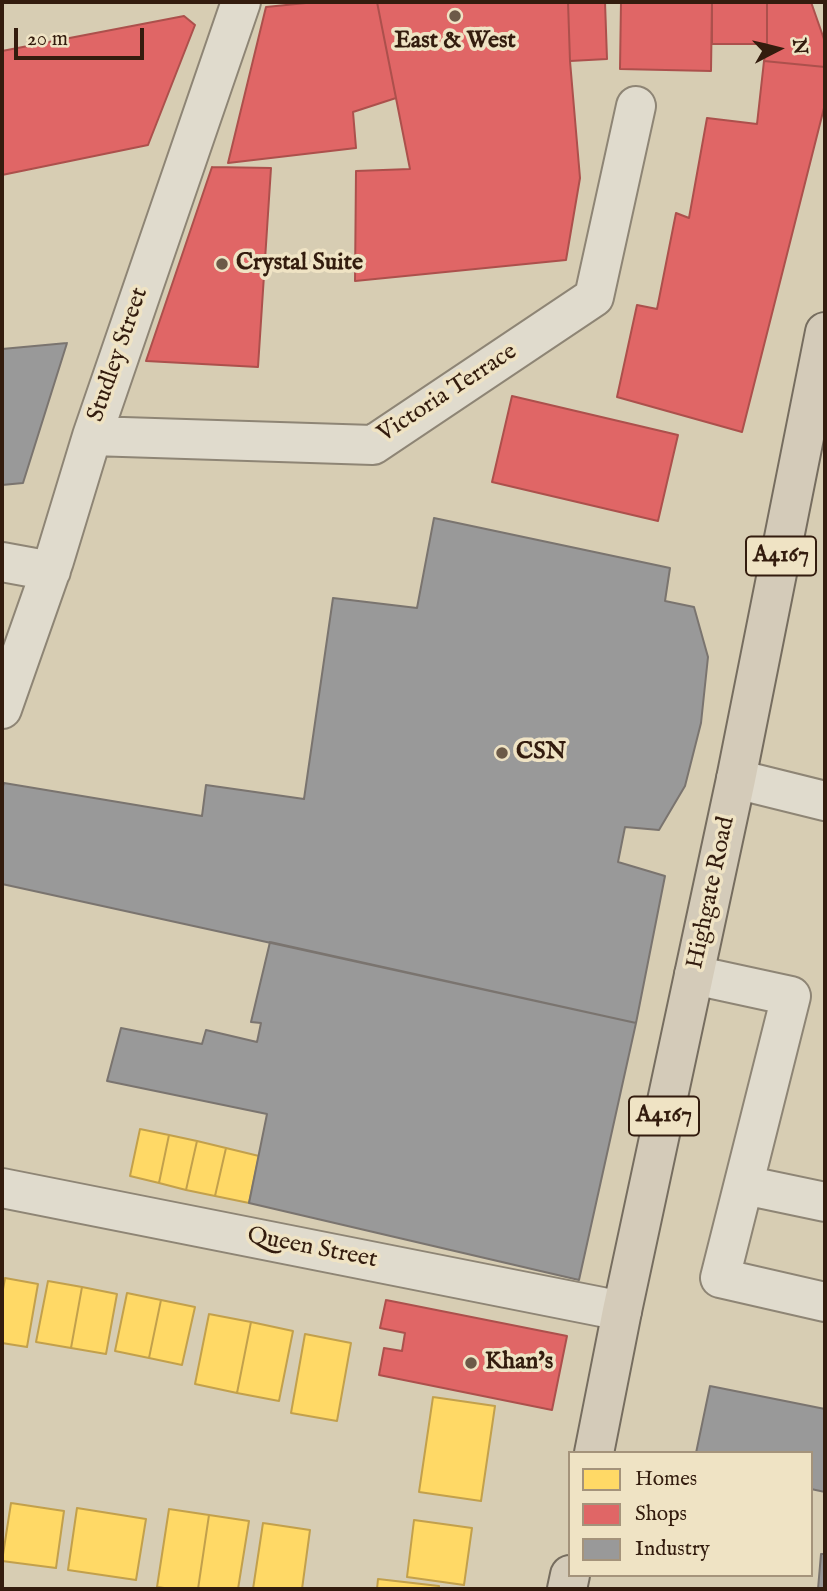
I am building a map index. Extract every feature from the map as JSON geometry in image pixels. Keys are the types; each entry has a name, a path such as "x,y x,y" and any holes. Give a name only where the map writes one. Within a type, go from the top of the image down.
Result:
{"highway":[{"name":"Highgate Road","path":"594,1451 736,779 825,332"}],"street":[{"name":"Studley Street","path":"2,709 51,571 92,436 241,2"},
{"name":"Victoria Terrace","path":"92,436 373,445 594,297 636,106"},
{"path":"2,562 51,571"},
{"path":"736,779 825,801"},
{"path":"694,975 791,996 720,1278 825,1302"},
{"path":"744,1185 825,1202"},
{"name":"Queen Street","path":"2,1188 622,1311"}],"building: Homes":[{"path":"140,1129 169,1135 159,1183 130,1176"},
{"path":"169,1135 197,1141 186,1190 159,1183"},
{"path":"197,1141 226,1148 215,1196 186,1190"},
{"path":"226,1148 259,1156 249,1203 215,1196"},
{"path":"5,1278 38,1284 27,1347 2,1343 2,1295"},
{"path":"48,1281 82,1287 71,1348 36,1342"},
{"path":"82,1287 117,1294 106,1354 71,1348"},
{"path":"127,1293 161,1300 149,1358 115,1351"},
{"path":"161,1300 195,1307 182,1365 149,1358"},
{"path":"209,1314 251,1322 237,1393 195,1384"},
{"path":"251,1322 293,1331 279,1401 237,1393"},
{"path":"305,1334 351,1343 337,1421 291,1413"},
{"path":"433,1397 495,1406 481,1501 419,1492"},
{"path":"11,1503 64,1511 56,1568 2,1561"},
{"path":"77,1508 146,1519 136,1580 68,1570"},
{"path":"169,1509 209,1515 198,1589 157,1587"},
{"path":"209,1515 249,1521 238,1589 198,1589"},
{"path":"414,1520 472,1528 464,1585 407,1577"},
{"path":"263,1523 310,1530 302,1589 253,1589"},
{"path":"378,1579 439,1586 439,1589 377,1589"}],"building: Shops":[{"path":"316,2 377,2 396,98 353,112 356,148 228,163 266,7"},
{"path":"377,2 568,2 580,178 566,260 355,281 356,171 410,169"},
{"path":"568,2 605,2 607,59 570,61"},
{"path":"621,2 712,2 711,71 620,69"},
{"path":"712,2 767,2 767,44 712,44"},
{"path":"767,2 811,2 825,42 825,67 764,61 767,44"},
{"path":"184,16 195,25 148,145 2,175 2,51"},
{"path":"764,61 825,67 825,104 742,432 617,397 637,305 657,309 676,213 689,218 707,118 757,124"},
{"name":"Crystal Suite","path":"212,167 271,168 258,367 146,361"},
{"path":"512,396 678,435 658,521 492,482"},
{"name":"Khan's","path":"386,1300 567,1336 552,1410 379,1375 384,1348 402,1351 405,1333 380,1328"}],"building: Industry":[{"path":"67,343 23,483 2,485 2,349"},
{"name":"CSN","path":"434,518 670,568 665,601 694,607 708,657 701,723 685,786 659,830 625,827 618,862 665,876 636,1023 2,884 4,783 202,816 206,785 304,799 333,598 417,608"},
{"path":"270,942 636,1023 579,1280 249,1203 267,1114 107,1081 121,1028 202,1044 206,1030 257,1042 261,1023 251,1022"},
{"path":"710,1386 825,1409 825,1492 813,1489 813,1451 696,1451"},
{"path":"821,1554 825,1554 825,1589 818,1589"}],"place":[{"name":"East & West","path":"455,16"},
{"name":"Crystal Suite","path":"222,264"},
{"name":"CSN","path":"502,753"},
{"name":"Khan's","path":"471,1363"}]}
